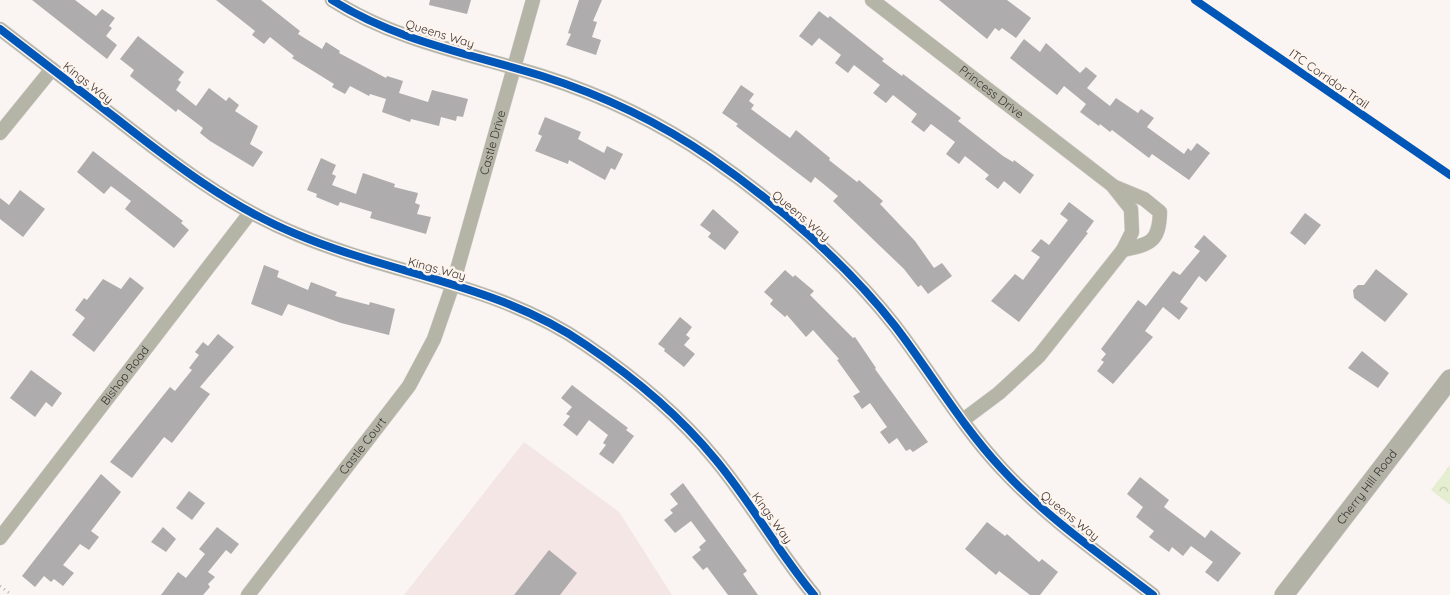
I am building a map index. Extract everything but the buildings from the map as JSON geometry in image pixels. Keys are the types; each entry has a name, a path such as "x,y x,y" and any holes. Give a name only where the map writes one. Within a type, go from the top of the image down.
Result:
{"main road":[{"name":"Cherry Hill Road","path":"1284,595 1450,379"}],"street":[{"name":"Queens Way","path":"332,0 373,23 403,36 591,93 625,108 684,140 738,178 815,241 862,286 894,324 963,420 999,466 1040,507 1153,595"},
{"name":"Castle Drive","path":"453,284 512,68 533,0"},
{"name":"Princess Drive","path":"872,0 1112,185 1144,199 1160,212 1160,226 1155,239 1147,245 1124,250"},
{"name":"Kings Way","path":"0,29 193,177 250,213 295,234 344,252 504,300 551,322 586,345 657,400 692,432 716,460 814,595"},
{"path":"0,133 52,69"},
{"name":"Princess Drive","path":"963,420 999,393 1039,356 1124,250 1132,232 1131,209 1112,185"},
{"name":"Bishop Road","path":"0,538 250,213"},
{"name":"Castle Court","path":"248,595 409,386 434,339 453,284"}],"path":[{"path":"0,586 12,595"}],"shaded area":[{"path":"524,442 619,512 672,595 404,595"}],"green space":[{"path":"1450,465 1450,505 1431,490"}],"cycle path":[{"path":"332,0 356,14 408,36 542,76 608,101 671,133 736,176 809,235 876,303 895,326 959,417 986,451 1018,486 1074,535 1153,595"},
{"name":"ITC Corridor Trail","path":"1195,0 1450,175"},
{"path":"0,29 181,168 248,211 296,234 333,248 481,294 517,308 552,324 586,345 655,398 701,443 728,475 788,562 814,595"}]}
